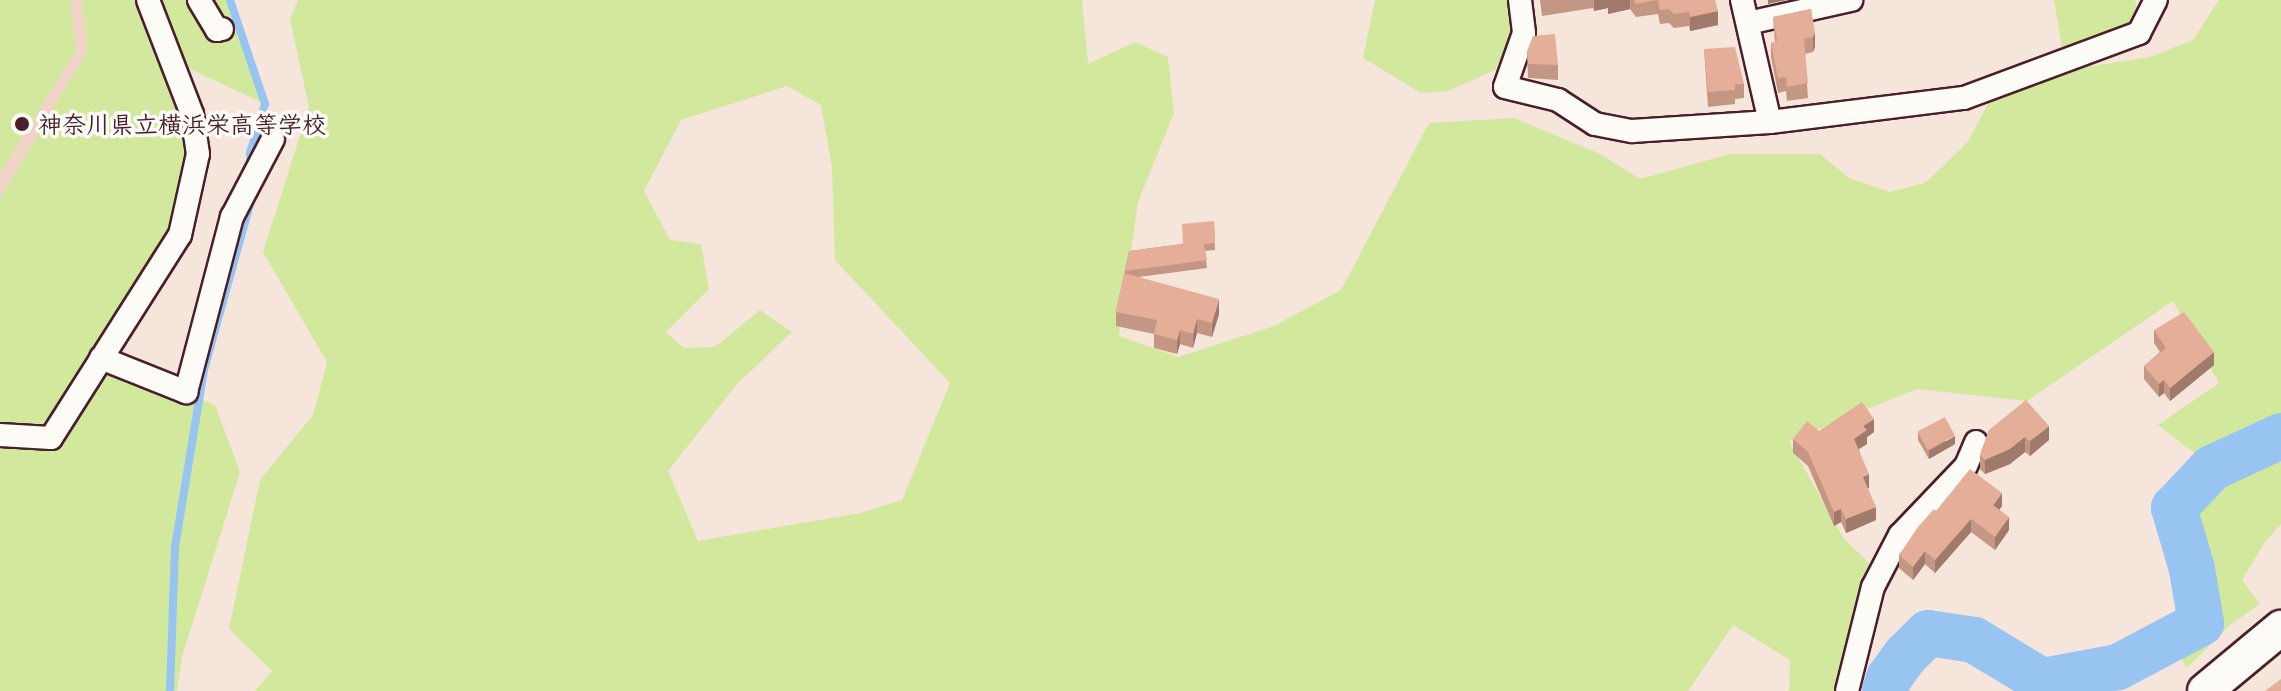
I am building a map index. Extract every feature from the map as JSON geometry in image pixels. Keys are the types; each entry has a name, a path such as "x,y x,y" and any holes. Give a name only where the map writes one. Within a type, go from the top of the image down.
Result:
{"main road":[{"path":"2205,691 2281,628"}],"street":[{"path":"0,435 51,438 180,235 198,154 192,114 148,0"},
{"path":"199,0 217,30 222,29"},
{"path":"1520,0 1524,33 1505,87 1558,100 1595,124 1632,131 1770,122 1964,98 2139,33 2152,2"},
{"path":"1742,0 1770,122"},
{"path":"1748,23 1851,0"},
{"path":"101,358 186,392 232,217 269,148"},
{"path":"1847,691 1873,587 1900,535 1966,466 1976,442"}],"shaded area":[{"name":"神奈川県立横浜栄高等学校","path":"0,0 82,0 88,50 0,199"}],"green space":[{"name":"神奈川県立横浜栄高等学校","path":"0,0 70,0 76,50 0,173"},
{"path":"82,0 230,0 265,104 171,60 192,114 180,235 101,358 215,405 240,472 182,657 177,691 0,691 0,199 88,50"},
{"path":"298,0 1082,0 1088,64 1135,42 1168,57 1174,113 1138,202 1119,336 1178,357 1274,326 1341,290 1429,123 1514,118 1600,154 1640,179 1730,154 1820,154 1849,178 1890,192 1925,183 1967,143 1991,98 2067,70 2150,57 2193,40 2219,0 2281,0 2281,423 2206,462 2158,425 2219,383 2173,301 2027,401 1917,389 1789,441 1844,539 1869,563 1835,691 1789,691 1790,660 1733,625 1688,691 255,691 272,671 229,629 260,480 313,415 327,362 263,252 309,107 290,19","holes":["787,86 821,105 832,168 835,260 950,383 902,500 860,513 698,541 668,471 737,384 792,332 760,310 715,347 684,348 666,332 709,289 701,244 670,240 644,191 681,120"]},
{"path":"1375,0 1515,0 1517,23 1495,70 1448,91 1421,93 1363,58"},
{"path":"2054,0 2135,0 2137,10 2130,24 2062,47"},
{"path":"2281,442 2281,524 2265,542 2242,580 2260,604 2231,624 2187,668 2179,655 2211,622 2203,566 2182,511 2218,474"}],"building":[{"path":"1634,0 1657,0 1636,4"},
{"path":"1658,0 1715,0 1718,11 1690,17 1689,12 1674,14 1669,9 1660,10"},
{"path":"1811,9 1815,32 1813,37 1804,39 1808,83 1787,87 1786,77 1778,78 1771,43 1777,41 1773,17"},
{"path":"1555,34 1558,65 1528,64 1527,51 1533,36"},
{"path":"1735,47 1744,84 1735,84 1735,90 1708,92 1704,49"},
{"path":"1214,221 1215,243 1204,244 1207,260 1125,271 1129,251 1183,244 1182,224"},
{"path":"1124,273 1219,299 1212,323 1197,319 1193,334 1180,330 1177,340 1154,334 1157,320 1116,312"},
{"path":"2184,312 2214,352 2170,388 2164,380 2159,384 2144,366 2166,348 2154,330"},
{"path":"2026,400 2049,426 2030,441 2025,437 2010,449 1985,460 1980,455 1989,430"},
{"path":"1862,402 1874,419 1863,426 1867,430 1854,439 1869,474 1863,477 1876,507 1846,519 1841,509 1834,512 1808,452 1793,439 1807,421 1819,431"},
{"path":"1945,417 1955,436 1927,450 1918,432"},
{"path":"1970,469 2002,493 1993,505 2009,517 1995,537 1971,519 1935,560 1925,551 1913,567 1899,555 1918,527 1934,509 1936,511"},
{"path":"2281,679 2281,691 2265,691"}],"waterway":[{"path":"230,0 265,104 250,153 251,167"},
{"path":"170,691 175,547 204,370 251,200"},
{"path":"1885,691 1889,678 1906,655 1928,633 1974,640 2042,681 2118,667 2201,623 2192,569 2174,508 2212,468 2281,436"}],"place":[{"name":"神奈川県立横浜栄高等学校","path":"22,124"}]}
